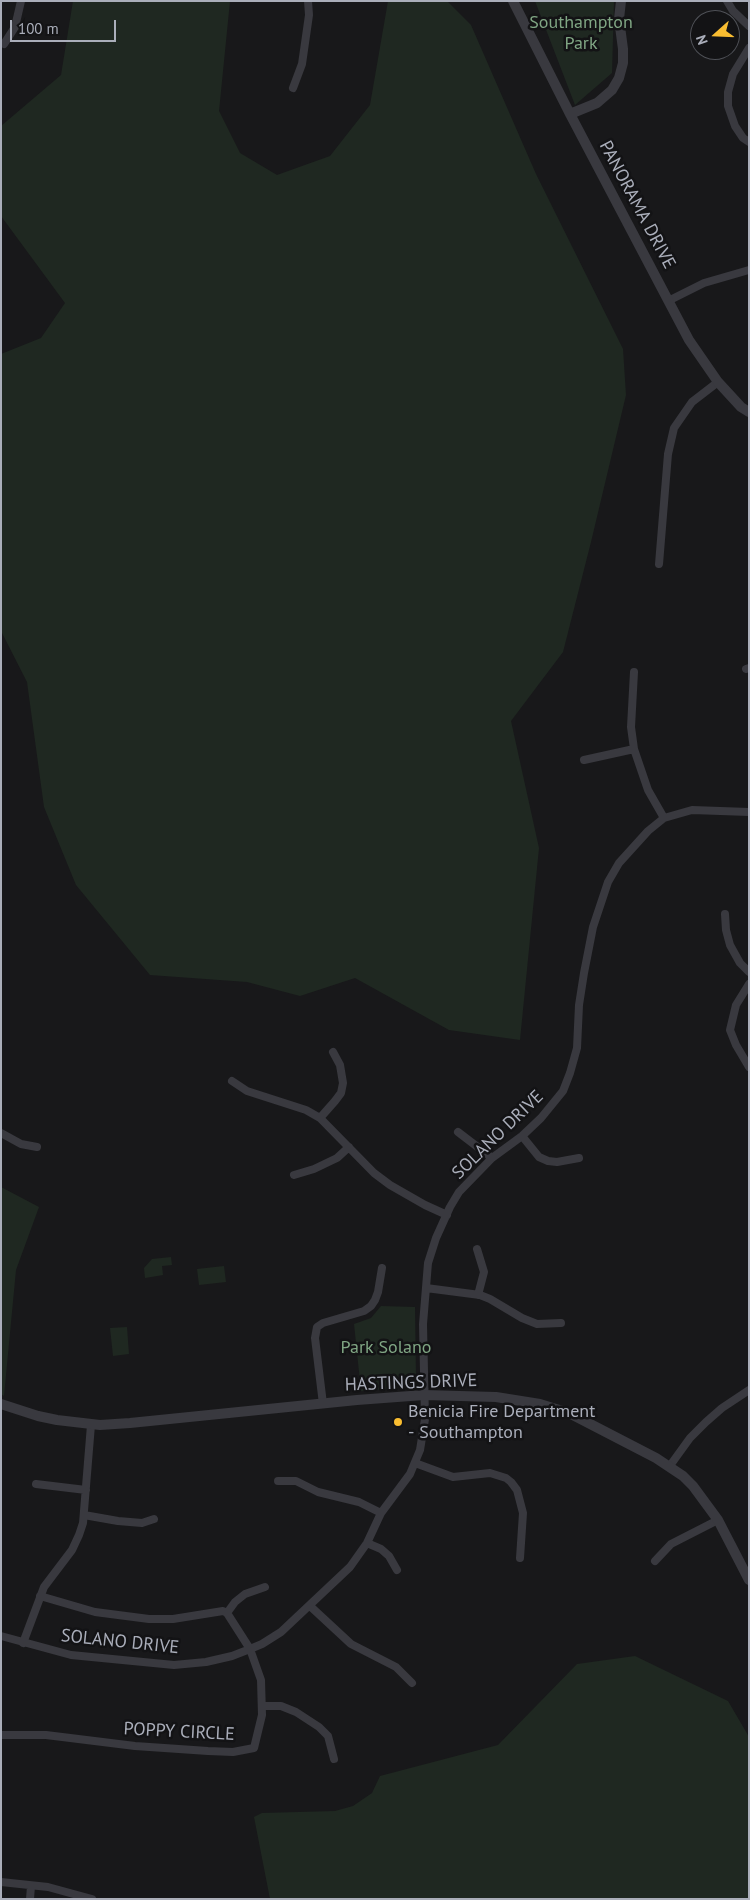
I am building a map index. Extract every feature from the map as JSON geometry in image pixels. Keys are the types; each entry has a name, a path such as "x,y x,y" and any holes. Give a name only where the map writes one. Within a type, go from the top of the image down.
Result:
{"street":[{"path":"4,44 15,27 20,1"},
{"path":"293,88 302,64 308,1"},
{"name":"PANORAMA DRIVE","path":"513,1 668,301 704,364 741,407 749,412"},
{"path":"570,114 597,103 612,90 618,78 623,63 619,19 621,1"},
{"path":"726,1 733,11 749,26"},
{"path":"749,48 733,74 728,92 728,106 735,126 743,138 749,142"},
{"path":"668,301 704,283 749,270"},
{"path":"659,564 668,454 674,428 692,402 718,382"},
{"path":"634,672 631,727 634,749 648,790 664,818"},
{"path":"584,760 634,749"},
{"name":"SOLANO DRIVE","path":"1,1636 71,1655 174,1664 206,1662 232,1656 250,1649 281,1632 350,1567 367,1543 381,1513 410,1474 424,1435 423,1324 428,1263 436,1238 459,1192 492,1158 522,1136 541,1118 563,1090 577,1048 579,1005 593,927 608,882 619,863 648,831 664,818 692,810 749,812"},
{"path":"725,914 726,930 730,945 740,963 749,972"},
{"path":"749,984 736,1005 730,1030 736,1045 749,1067"},
{"path":"320,1118 335,1101 343,1083 340,1066 333,1052"},
{"path":"232,1081 247,1092 300,1108 320,1118 374,1173 390,1185 446,1215"},
{"path":"458,1132 492,1158"},
{"path":"1,1133 21,1144 37,1147"},
{"path":"522,1136 539,1157 548,1161 558,1162 578,1158"},
{"path":"294,1175 314,1169 337,1158 349,1147"},
{"path":"477,1249 484,1272 478,1295"},
{"path":"323,1404 315,1338 318,1327 323,1323 364,1311 371,1306 378,1292 382,1268"},
{"path":"426,1288 478,1295 490,1299 522,1318 538,1324 561,1323"},
{"path":"670,1467 690,1438 706,1422 722,1408 749,1390"},
{"name":"HASTINGS DRIVE","path":"1,1404 38,1416 91,1424 130,1423 424,1395 496,1397 540,1404 569,1413 670,1467 683,1476 693,1486 718,1520 749,1580"},
{"path":"23,1643 47,1581 63,1563 76,1543 83,1523 91,1424"},
{"path":"415,1463 453,1477 490,1473 506,1478 511,1482 517,1490 523,1513 520,1558"},
{"path":"278,1481 296,1481 318,1492 359,1502 381,1513"},
{"path":"36,1484 86,1490"},
{"path":"84,1515 142,1523 154,1519"},
{"path":"655,1561 671,1544 718,1520"},
{"path":"367,1543 388,1556 396,1570"},
{"path":"40,1596 95,1612 149,1620 173,1619 223,1611 227,1613 235,1602 245,1594 265,1587"},
{"path":"310,1606 351,1644 396,1667 412,1683"},
{"name":"POPPY CIRCLE","path":"1,1736 46,1735 135,1746 208,1751 252,1750 262,1715 261,1680 250,1649 227,1613"},
{"path":"262,1706 282,1706 296,1712 319,1727 328,1736 334,1758"},
{"path":"1,1882 48,1887 92,1899"},
{"path":"30,1899 31,1886"}],"green space":[{"path":"73,1 230,1 219,111 240,153 277,175 330,156 370,105 388,1 447,1 471,25 536,174 623,349 626,395 563,652 511,721 539,848 520,1040 449,1030 355,978 300,996 247,982 150,975 76,885 44,807 27,682 1,631 1,354 41,338 65,303 1,216 1,126 61,75"},
{"name":"Southampton Park","path":"535,1 614,1 612,73 575,105"},
{"path":"1,1187 39,1207 16,1270 4,1396 1,1394"},
{"path":"171,1257 172,1265 162,1266 163,1275 145,1278 144,1268 152,1259"},
{"path":"224,1266 226,1282 199,1285 197,1269"},
{"name":"Park Solano","path":"381,1306 415,1307 416,1379 411,1387 361,1391 354,1324 371,1318"},
{"path":"127,1327 129,1354 113,1356 110,1328"},
{"path":"635,1656 728,1701 749,1737 749,1899 270,1899 254,1817 262,1813 335,1811 353,1806 372,1793 380,1776 498,1745 577,1664"}],"place":[{"name":"Benicia Fire Department - Southampton","path":"398,1422"}]}
